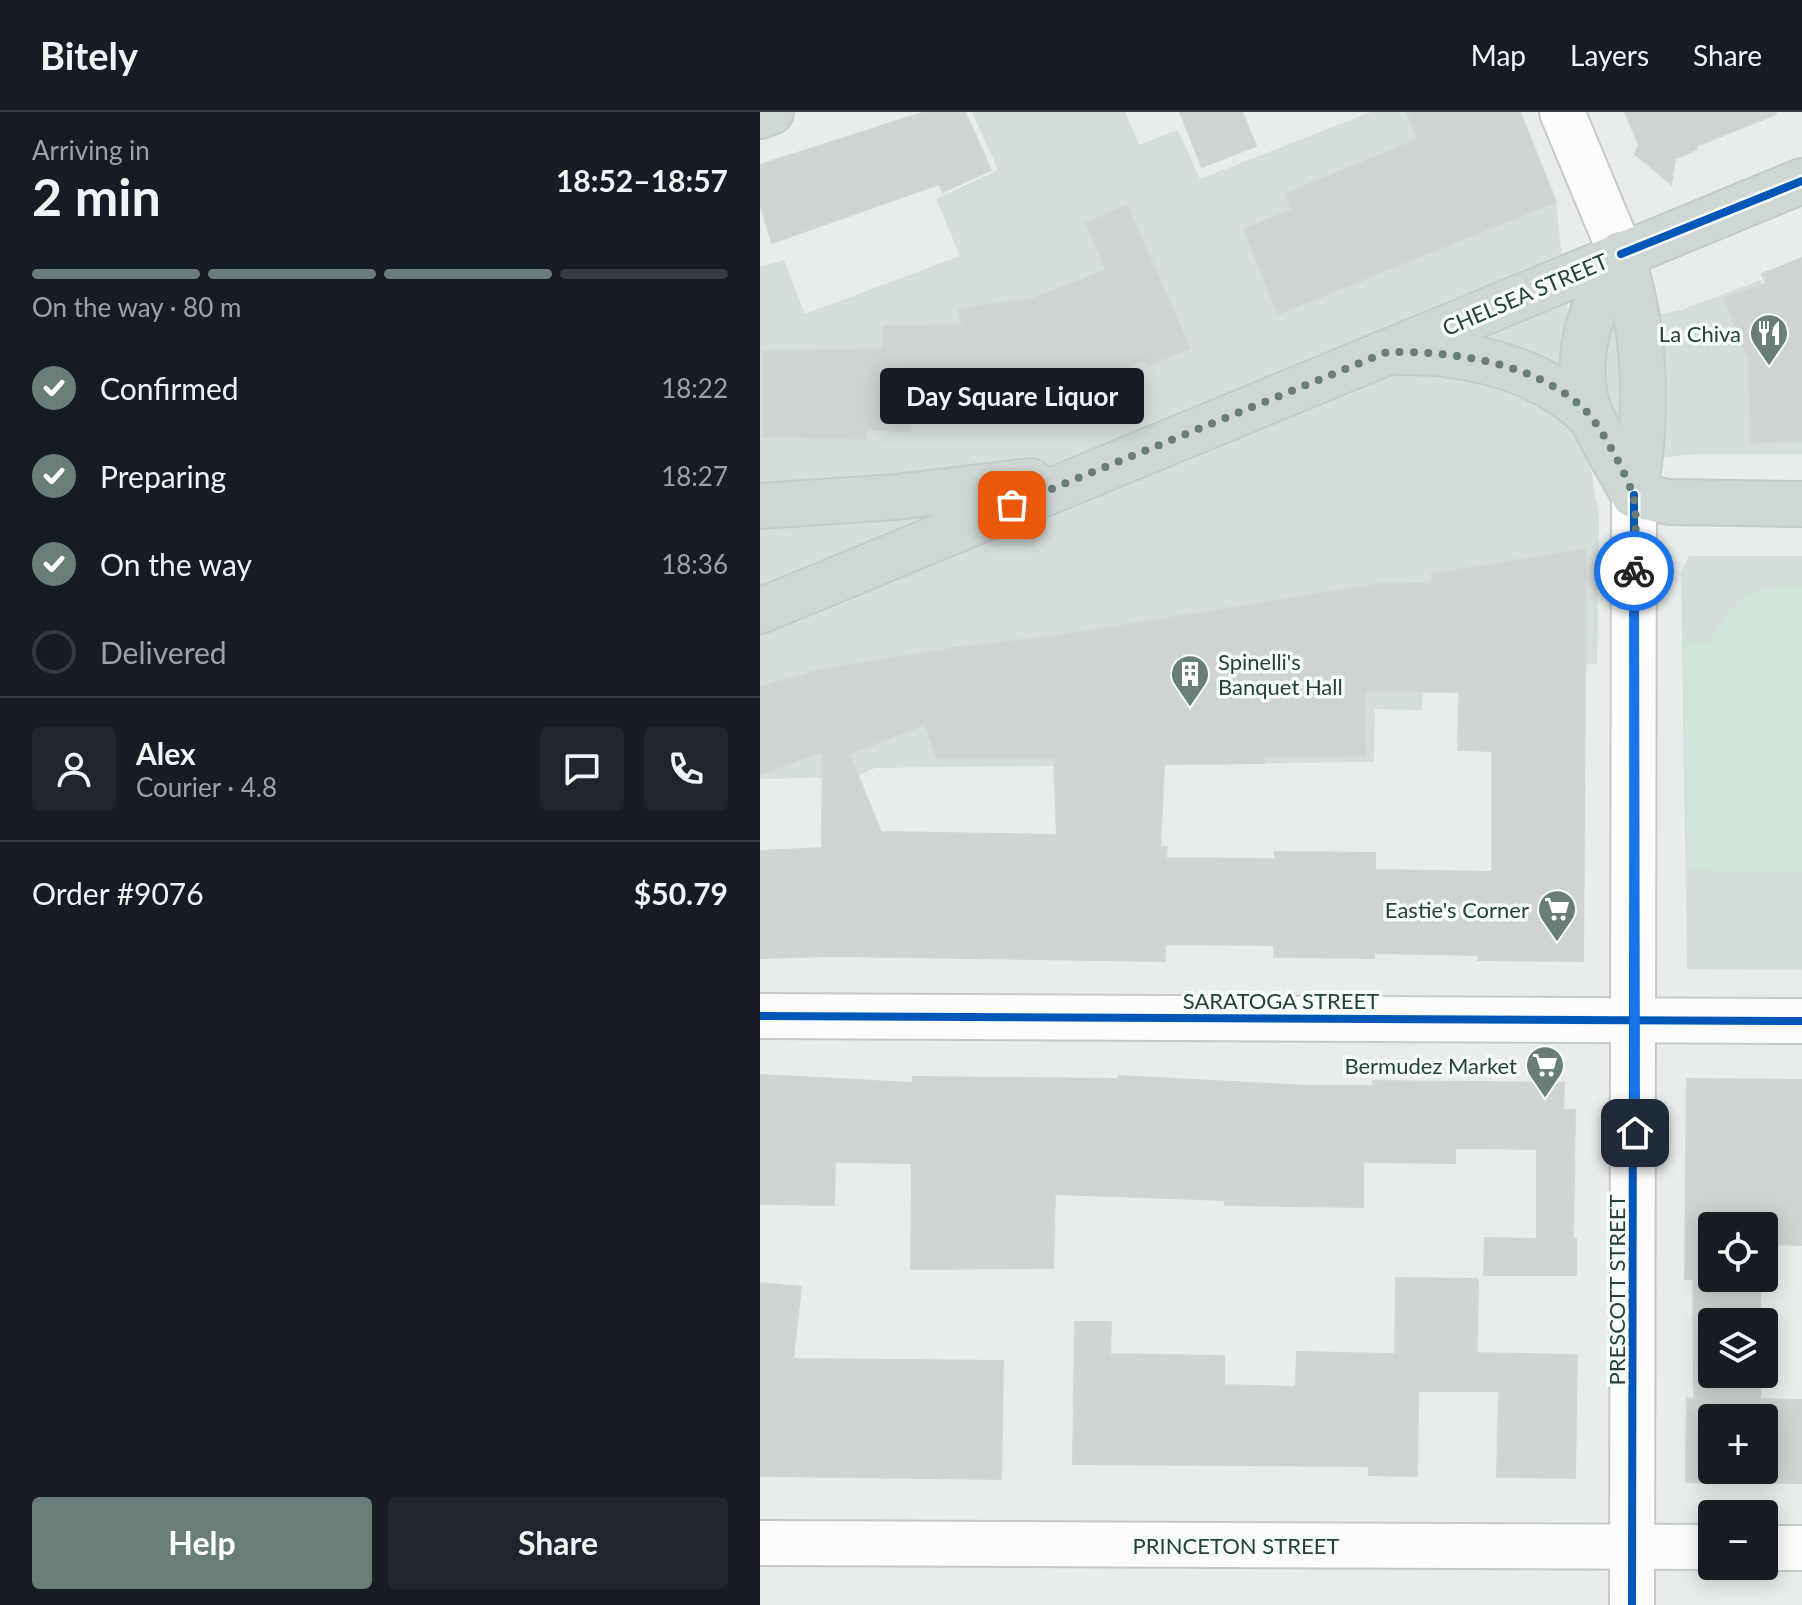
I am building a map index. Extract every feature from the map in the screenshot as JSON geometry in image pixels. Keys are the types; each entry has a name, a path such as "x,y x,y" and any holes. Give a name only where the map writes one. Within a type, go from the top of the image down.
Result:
{"main road":[{"path":"760,116 771,112"},
{"name":"CHELSEA STREET","path":"760,611 1802,181"},
{"name":"PRESCOTT STREET","path":"1621,254 1603,285 1590,320 1585,357 1586,391 1593,420 1634,495"},
{"name":"PRESCOTT STREET","path":"1621,254 1633,295 1640,340 1641,438 1634,495"},
{"path":"1387,352 1457,357 1515,371 1564,394 1593,420"},
{"path":"760,506 896,497 1085,476"},
{"path":"1634,495 1669,502 1802,504"}],"street":[{"name":"PRESCOTT STREET","path":"1562,112 1621,254"},
{"name":"PRESCOTT STREET","path":"1632,1605 1634,495"},
{"name":"SARATOGA STREET","path":"760,1016 1802,1021"},
{"name":"PRINCETON STREET","path":"760,1543 1698,1547"},
{"path":"1778,1548 1802,1548"}],"shaded area":[{"path":"972,112 1125,112 1139,145 1178,130 1200,179 1371,112 1520,112 1556,202 1570,331 1681,310 1761,280 1802,364 1802,454 1699,454 1590,464 1599,517 1597,664 1424,661 1422,710 1375,709 1374,762 875,768 856,777 760,779 760,267 784,260 805,314 960,256 936,199 998,170"},
{"path":"1689,556 1802,556 1802,970 1687,969 1681,572"}],"green space":[{"path":"1779,586 1802,587 1802,872 1688,870 1683,642 1711,642 1722,620 1737,604 1755,593"}],"building":[{"path":"925,112 965,112 991,170 943,192 939,184 772,243 760,203 760,165"},
{"path":"1180,112 1242,112 1256,146 1202,167"},
{"path":"1407,112 1520,112 1556,202 1278,314 1244,229 1291,210 1285,194 1418,139"},
{"path":"1625,112 1776,114 1696,146 1697,149 1675,159 1671,184 1635,154 1639,145"},
{"path":"1127,205 1190,348 1148,366 1145,360 1032,405 910,424 910,431 866,430 866,439 763,437 763,351 883,349 883,326 962,325 959,309 1034,298 1106,270 1086,223"},
{"name":"La Chiva","path":"1802,258 1802,441 1751,443 1748,358 1724,298 1766,284 1762,274"},
{"path":"1586,549 1583,961 1478,960 1478,955 1374,953 1374,958 1274,957 1274,945 1165,944 1165,961 832,956 760,958 760,851 822,848 823,751 760,775 760,687 819,670 954,648 1056,636 1385,583 1431,584 1431,574","holes":["1365,691 1459,692 1458,750 1492,751 1492,872 1375,870 1375,853 1275,852 1275,859 1166,858 1167,847 1160,847 1164,764 1265,763 1265,757 1366,756","925,724 936,758 1054,758 1057,835 881,832 849,754"]},
{"path":"760,1075 913,1083 913,1077 1119,1079 1119,1076 1308,1086 1373,1086 1373,1081 1564,1083 1563,1110 1575,1110 1573,1239 1576,1239 1576,1275 1484,1275 1485,1238 1537,1239 1537,1149 1455,1148 1455,1163 1363,1162 1363,1207 1225,1205 1225,1200 1055,1194 1053,1268 911,1269 912,1163 835,1162 834,1205 760,1204"},
{"path":"1687,1079 1802,1080 1802,1245 1778,1244 1778,1212 1698,1212 1698,1292 1760,1292 1760,1308 1698,1308 1698,1388 1760,1388 1760,1399 1802,1400 1802,1483 1778,1483 1778,1404 1698,1404 1698,1482 1686,1482 1687,1398 1694,1399 1693,1279 1685,1279"},
{"path":"1396,1278 1478,1279 1477,1353 1577,1355 1575,1478 1497,1477 1499,1391 1418,1391 1417,1476 1369,1475 1369,1466 1073,1464 1075,1322 1111,1322 1110,1354 1224,1356 1224,1385 1296,1387 1297,1352 1395,1354"},
{"path":"760,1283 801,1287 793,1359 1003,1361 1001,1479 760,1476"}],"cycle path":[{"path":"1621,254 1802,181"},
{"path":"1632,1605 1634,495"},
{"path":"760,1016 1802,1021"}],"way so far":[{"path":"1012,505 1387,352 1418,352 1497,365 1540,380 1583,409 1593,420 1634,495 1634,571"}],"place":[{"name":"La Chiva","path":"1769,367"},
{"name":"Day Square Liquor","path":"1012,505"},
{"name":"Spinelli's Banquet Hall","path":"1190,708"},
{"name":"Eastie's Corner","path":"1557,943"},
{"name":"Bermudez Market","path":"1545,1099"}],"route":[{"path":"1634,571 1635,1133"}]}
